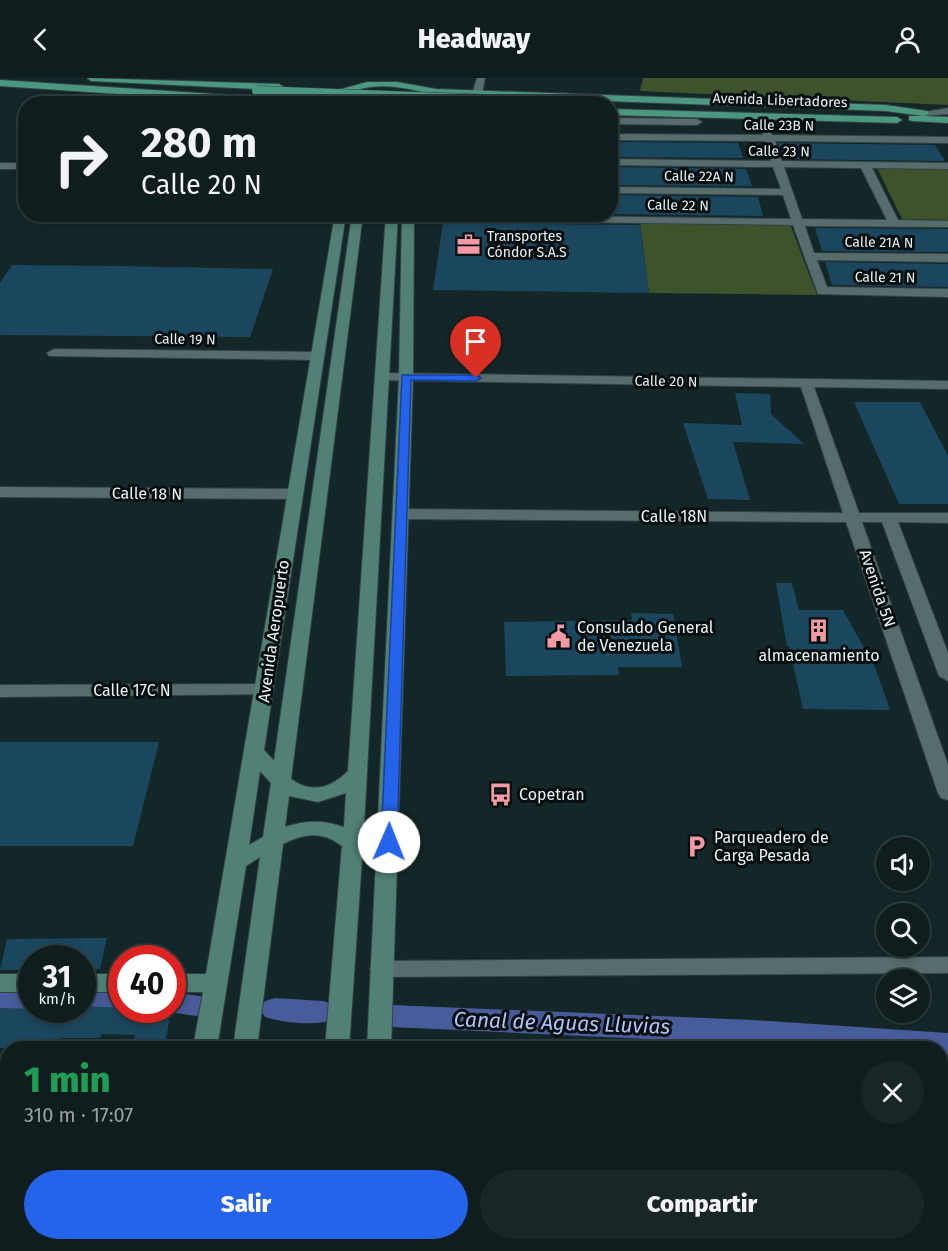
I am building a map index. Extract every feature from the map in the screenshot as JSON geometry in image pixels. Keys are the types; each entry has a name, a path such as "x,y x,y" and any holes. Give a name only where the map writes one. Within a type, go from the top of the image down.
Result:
{"main road":[{"path":"10,78 55,78"},
{"path":"88,78 347,89"},
{"path":"364,85 372,78"},
{"path":"405,78 435,92 535,96"},
{"name":"Avenida Libertadores","path":"35,79 309,96"},
{"path":"0,82 135,96"},
{"name":"Avenida Libertadores","path":"25,84 351,96"},
{"path":"336,96 347,89 364,85 396,84 425,88"},
{"path":"435,92 439,96"},
{"path":"618,99 886,108 924,113"},
{"name":"Avenida Libertadores","path":"618,104 854,113 948,120"},
{"path":"618,110 761,117 936,119"},
{"name":"Avenida Libertadores","path":"618,110 948,112"},
{"name":"Avenida Aeropuerto","path":"206,1041 265,690 293,494 341,222"},
{"name":"Avenida Aeropuerto","path":"245,1041 357,222"},
{"path":"338,1041 353,844 387,307 401,222"},
{"path":"379,1041 406,377 402,222"},
{"path":"327,300 346,311"},
{"path":"387,307 406,307"},
{"path":"311,388 336,388"},
{"path":"255,752 291,789 304,794 321,795 336,791 348,784 356,774"},
{"path":"237,862 300,828 316,826 344,835 353,844"},
{"path":"186,983 216,983"},
{"path":"0,984 18,984"}],"street":[{"path":"477,94 481,78"},
{"path":"761,117 810,256"},
{"path":"618,121 697,122"},
{"name":"Calle 23B N","path":"618,137 948,140"},
{"name":"Calle 23 N","path":"618,162 948,166"},
{"path":"864,165 894,223"},
{"path":"0,166 18,166"},
{"name":"Calle 22A N","path":"618,190 787,192"},
{"name":"Calle 22 N","path":"618,219 948,224"},
{"name":"Calle 21A N","path":"810,256 948,258"},
{"name":"Calle 21 N","path":"810,256 822,291 948,293"},
{"name":"Calle 19 N","path":"54,353 316,356"},
{"name":"Calle 20 N","path":"384,377 948,385"},
{"name":"Avenida 5N","path":"806,383 948,793"},
{"name":"Calle 18 N","path":"0,492 293,494"},
{"name":"Calle 18N","path":"401,514 948,518"},
{"name":"Avenida 5N","path":"888,518 948,676"},
{"name":"Calle 17C N","path":"0,692 265,690"},
{"path":"381,969 948,965"}],"green space":[{"path":"643,78 948,78 948,105 640,91"},
{"path":"877,168 948,169 948,220 902,219"},
{"path":"640,223 790,224 817,295 649,293"}],"building":[{"path":"618,142 738,143 743,158 618,157"},
{"path":"778,143 935,145 945,161 784,159"},
{"path":"618,167 746,169 752,186 618,185"},
{"path":"618,195 758,197 763,216 618,214"},
{"path":"443,223 640,225 649,293 433,290"},
{"path":"815,228 948,229 948,252 822,251"},
{"path":"825,262 948,264 948,287 832,285"},
{"path":"12,265 273,269 250,337 0,335 0,283"},
{"path":"735,393 770,394 771,414 804,444 733,442 750,500 708,499 683,423 742,425"},
{"path":"854,402 920,402 948,456 948,504 899,504"},
{"path":"776,583 792,583 799,610 843,610 875,667 890,710 803,709 789,646 787,646"},
{"name":"Consulado General de Venezuela","path":"631,613 673,614 682,667 618,667 619,675 506,676 504,622 632,620"},
{"path":"0,742 159,742 133,846 0,846"},
{"path":"107,938 100,969 96,969 96,945 18,945 18,970 0,970 7,939"},
{"path":"96,1007 108,1007 108,1023 169,1023 166,1039 135,1040 135,1035 102,1034 100,1038 60,1038 60,1041 0,1041 0,1008 18,1008 18,1023 96,1023"}],"waterway":[{"name":"Canal de Aguas Lluvias","path":"0,999 18,999"},
{"name":"Canal de Aguas Lluvias","path":"96,999 108,999"},
{"name":"Canal de Aguas Lluvias","path":"186,1004 196,1005"},
{"name":"Canal de Aguas Lluvias","path":"275,1009 323,1012"},
{"name":"Canal de Aguas Lluvias","path":"392,1016 753,1031 892,1041"}],"place":[{"name":"Transportes Cóndor S.A.S","path":"469,244"},
{"name":"almacenamiento","path":"819,630"},
{"name":"Consulado General de Venezuela","path":"559,636"},
{"name":"Copetran","path":"501,794"},
{"name":"Parqueadero de Carga Pesada","path":"696,846"}],"route":[{"path":"389,842 406,377 476,378"}]}
